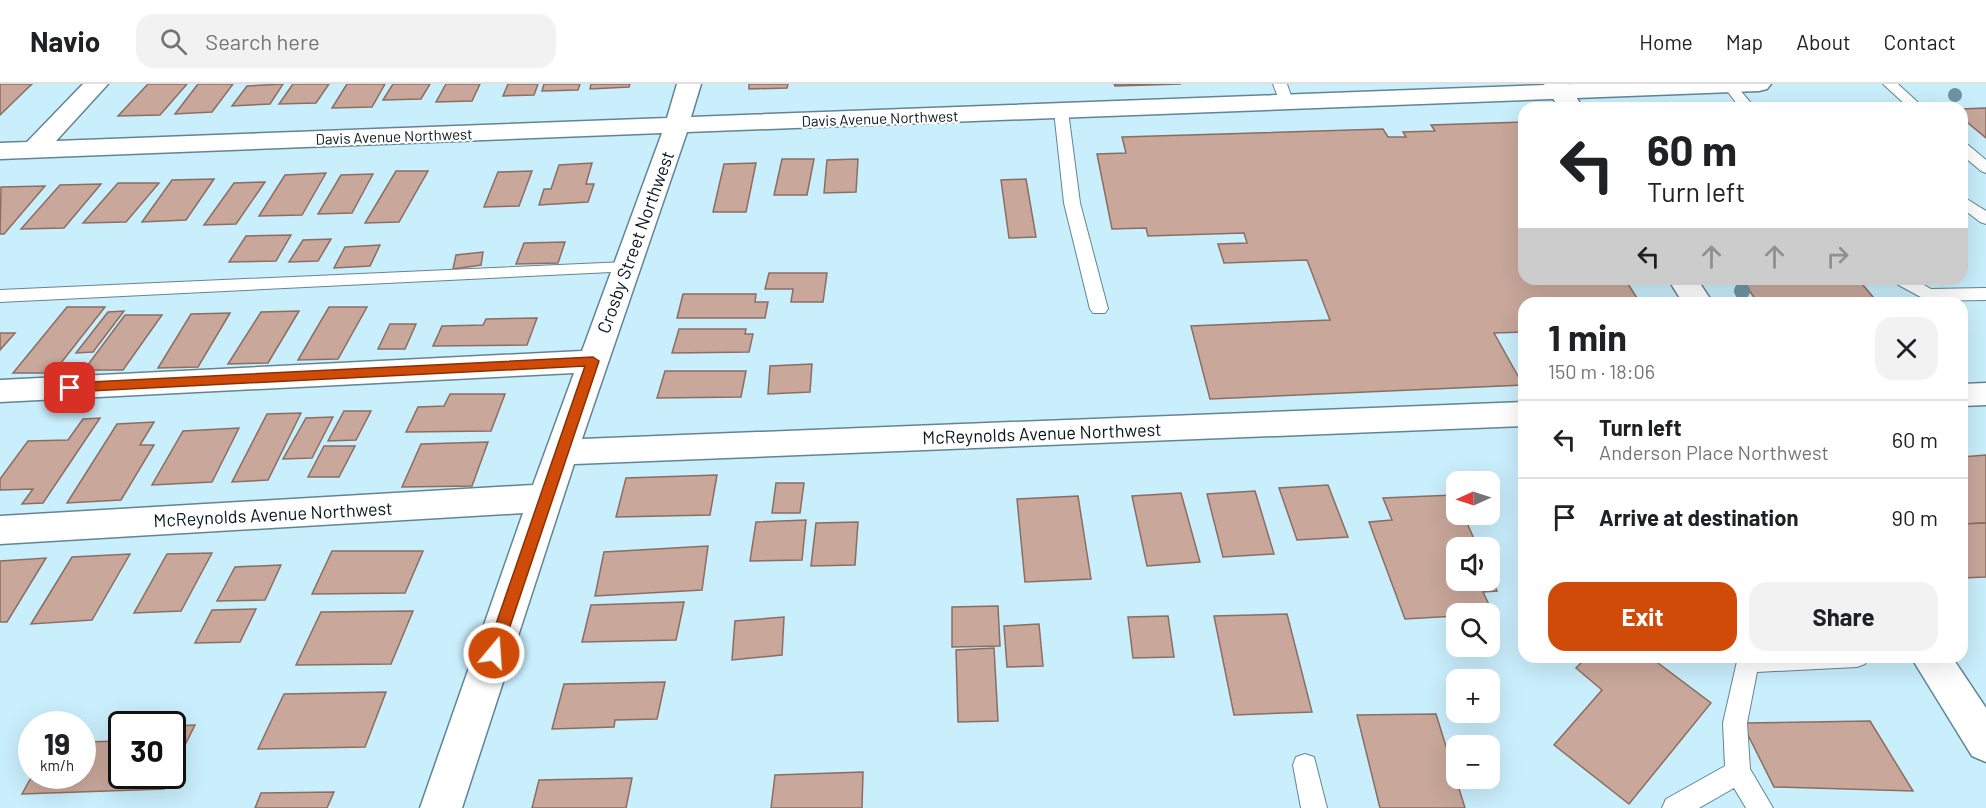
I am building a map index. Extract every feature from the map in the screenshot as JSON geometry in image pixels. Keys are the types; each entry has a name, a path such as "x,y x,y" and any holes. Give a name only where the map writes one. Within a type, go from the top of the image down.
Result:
{"street":[{"path":"35,149 96,84"},
{"name":"Crosby Street Northwest","path":"441,808 561,452 689,84"},
{"name":"Davis Avenue Northwest","path":"0,150 1061,111 1283,93 1563,95 1759,84"},
{"path":"0,391 593,361"},
{"path":"1968,395 1986,394"},
{"name":"McReynolds Avenue Northwest","path":"561,452 1518,414"},
{"name":"McReynolds Avenue Northwest","path":"0,530 546,498"},
{"path":"1934,663 1986,742"}],"lane":[{"path":"1890,84 1910,102"},
{"path":"1728,85 1743,102"},
{"path":"1061,111 1072,202 1099,309"},
{"path":"1968,152 1986,168"},
{"path":"1968,206 1986,219"},
{"path":"0,296 626,267"},
{"path":"1911,285 1928,295 1986,294"},
{"path":"1747,663 1735,723 1738,772 1760,808"},
{"path":"1305,765 1314,808"},
{"path":"1675,808 1738,772"}],"building":[{"path":"0,84 32,84 0,115"},
{"path":"148,84 187,84 160,115 118,116"},
{"path":"198,84 233,84 212,112 175,114"},
{"path":"283,84 270,104 232,106 247,86"},
{"path":"293,84 329,84 316,103 279,104"},
{"path":"347,84 385,84 372,107 332,108"},
{"path":"393,84 430,84 421,99 383,100"},
{"path":"446,84 480,84 472,101 436,102"},
{"path":"508,84 538,84 534,95 503,96"},
{"path":"544,84 580,84 578,90 542,91"},
{"path":"591,84 630,84 629,87 590,89"},
{"path":"749,84 788,84 787,88 749,89"},
{"path":"1114,84 1181,84 1115,86"},
{"path":"1986,108 1986,138 1968,123 1968,109"},
{"path":"1518,122 1518,285 1629,285 1636,297 1518,297 1518,332 1494,333 1518,376 1518,385 1210,399 1191,326 1330,320 1307,260 1224,263 1218,244 1247,243 1244,233 1148,236 1146,228 1112,229 1097,154 1126,153 1122,137 1383,129 1388,137 1406,137 1403,132 1435,131 1431,125"},
{"path":"782,159 814,159 807,195 774,195"},
{"path":"858,159 856,192 824,193 827,160"},
{"path":"592,163 586,184 594,184 588,202 539,205 544,189 551,189 559,165"},
{"path":"756,163 746,212 713,212 724,164"},
{"path":"396,171 428,171 399,222 365,223"},
{"path":"532,171 519,206 484,207 498,172"},
{"path":"326,173 302,215 259,216 285,175"},
{"path":"373,174 352,213 318,214 341,175"},
{"path":"214,179 186,220 142,222 172,180"},
{"path":"1026,179 1036,237 1009,238 1001,180"},
{"path":"265,182 236,224 204,225 234,183"},
{"path":"118,183 159,183 126,222 83,223"},
{"path":"101,184 64,228 21,229 60,185"},
{"path":"45,186 4,234 0,234 1,187"},
{"path":"291,235 276,261 229,262 246,236"},
{"path":"331,239 318,261 289,262 303,240"},
{"path":"565,242 558,263 516,264 524,243"},
{"path":"380,245 370,266 334,268 345,247"},
{"path":"483,252 481,265 453,269 456,255"},
{"path":"769,273 827,273 823,302 791,302 793,289 765,289"},
{"path":"1745,285 1863,285 1873,297 1754,297"},
{"path":"683,294 756,294 755,302 768,302 765,318 677,318"},
{"path":"67,307 105,307 53,373 13,373"},
{"path":"329,307 367,307 338,359 298,360"},
{"path":"124,311 93,352 76,353 108,312"},
{"path":"299,311 268,363 228,364 261,312"},
{"path":"230,313 198,367 158,368 191,314"},
{"path":"125,315 162,315 123,370 84,370"},
{"path":"537,318 527,345 433,346 442,326 483,325 486,319"},
{"path":"390,324 416,324 405,349 378,349"},
{"path":"679,329 746,329 745,334 753,334 749,352 672,353"},
{"path":"0,333 15,333 0,350"},
{"path":"812,364 810,392 768,394 770,366"},
{"path":"665,371 746,371 741,397 657,398"},
{"path":"450,394 505,394 491,431 406,432 418,407 444,406"},
{"path":"344,411 371,411 356,440 328,441"},
{"path":"301,413 268,480 232,482 267,414"},
{"path":"333,417 312,458 283,459 306,418"},
{"path":"100,418 43,503 22,504 33,489 0,490 0,479 28,441 68,440 83,419"},
{"path":"154,422 140,445 154,445 121,500 67,503 117,424"},
{"path":"239,428 212,482 152,485 183,431"},
{"path":"488,442 472,486 402,487 421,444"},
{"path":"324,446 355,446 339,477 308,477"},
{"path":"1986,455 1986,523 1968,524 1968,456"},
{"path":"717,475 710,515 616,517 626,478"},
{"path":"776,483 804,483 800,513 772,513"},
{"path":"1328,485 1348,537 1297,540 1279,488"},
{"path":"1255,491 1274,554 1223,557 1207,494"},
{"path":"1181,493 1200,562 1147,566 1132,496"},
{"path":"1446,495 1446,525 1468,525 1473,537 1446,537 1446,591 1497,591 1483,592 1488,603 1446,603 1446,617 1405,619 1369,522 1392,520 1383,498"},
{"path":"1078,496 1091,579 1025,582 1017,499"},
{"path":"806,520 802,560 750,561 756,522"},
{"path":"858,522 855,565 811,566 816,523"},
{"path":"1986,523 1986,577 1968,578 1968,524"},
{"path":"708,546 702,590 595,596 604,552"},
{"path":"332,551 423,551 405,593 312,594"},
{"path":"212,553 181,611 134,613 167,554"},
{"path":"130,554 92,620 31,624 72,557"},
{"path":"46,558 7,622 0,622 0,561"},
{"path":"281,565 265,600 217,601 235,567"},
{"path":"684,602 676,640 582,642 591,605"},
{"path":"998,606 1000,646 952,647 952,607"},
{"path":"256,609 240,642 195,643 212,610"},
{"path":"413,611 391,664 296,665 321,612"},
{"path":"1287,614 1312,712 1234,715 1214,616"},
{"path":"1168,616 1174,657 1133,658 1128,617"},
{"path":"784,617 782,655 732,660 735,621"},
{"path":"1039,624 1043,666 1007,667 1004,626"},
{"path":"994,648 998,721 958,722 956,650"},
{"path":"1581,663 1658,663 1711,703 1629,804 1554,745 1602,690 1576,668"},
{"path":"665,682 657,719 615,720 614,727 552,729 564,684"},
{"path":"386,692 365,747 258,749 284,694"},
{"path":"1436,714 1446,746 1446,789 1459,789 1465,808 1380,808 1357,715"},
{"path":"1870,721 1913,791 1774,787 1742,723"},
{"path":"186,725 195,725 186,743"},
{"path":"108,741 108,789 164,789 22,794 25,789 96,789 96,742"},
{"path":"863,772 862,808 771,808 775,775"},
{"path":"632,778 626,808 532,808 539,780"},
{"path":"334,792 327,808 255,808 261,793"}],"route":[{"path":"70,388 593,361 494,653"}]}
